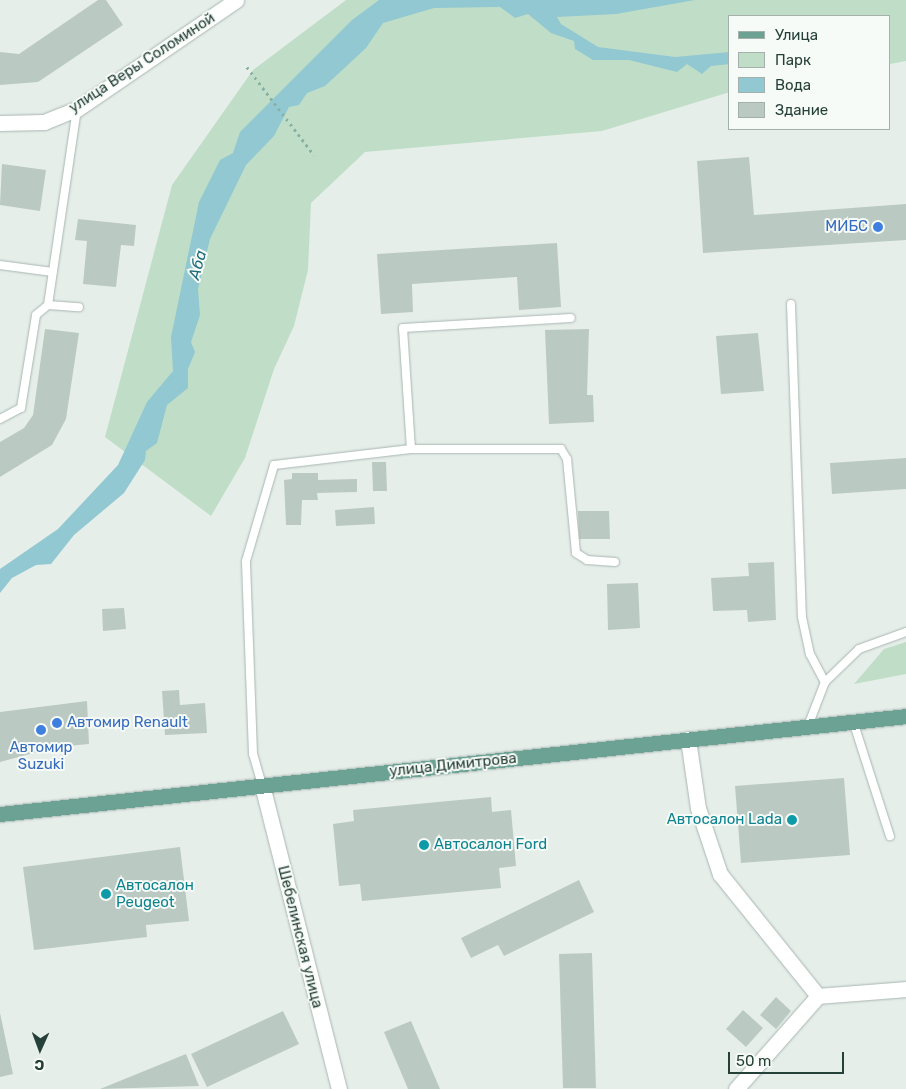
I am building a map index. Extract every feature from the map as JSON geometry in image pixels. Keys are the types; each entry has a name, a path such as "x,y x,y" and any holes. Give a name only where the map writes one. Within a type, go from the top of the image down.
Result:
{"main road":[{"name":"улица Димитрова","path":"0,814 906,716"}],"street":[{"name":"улица Веры Соломиной","path":"0,123 44,122 77,109 236,0"},
{"path":"688,739 698,808 720,874 818,996"},
{"name":"Шебелинская улица","path":"262,785 339,1089"},
{"path":"736,1089 818,996 906,989"}],"lane":[{"path":"0,420 21,408 36,315 48,305 77,109"},
{"path":"0,265 53,272"},
{"path":"791,304 802,617 810,654 825,682"},
{"path":"48,305 79,307"},
{"path":"411,449 403,328 571,318"},
{"path":"262,785 253,754 246,561 274,465 411,449 561,449 567,459 576,553 587,560 615,562"},
{"path":"808,726 825,682 859,649 906,632"},
{"path":"853,721 890,836"}],"path":[{"path":"247,67 314,155"}],"green space":[{"path":"346,0 906,0 906,61 891,64 891,15 728,15 728,93 602,131 365,152 311,203 308,270 294,326 274,369 245,458 211,516 105,437 172,185 253,70"},
{"path":"906,642 906,674 854,684 884,649"}],"water":[{"name":"Аба","path":"379,0 695,0 616,14 557,17 561,24 598,47 675,57 728,52 728,64 711,66 702,74 687,64 677,72 629,60 593,60 575,49 574,41 551,33 528,14 515,18 500,7 434,8 383,23 366,48 325,86 307,93 299,105 289,107 274,136 246,165 210,239 198,289 200,315 191,342 195,352 188,369 188,388 167,405 157,443 146,451 145,460 124,493 74,535 51,564 36,565 12,578 0,593 0,569 58,529 118,465 147,402 173,371 171,337 199,202 220,160 233,153 240,132 352,20"}],"building":[{"path":"98,0 106,0 123,25 38,82 0,85 0,52 19,54"},
{"path":"749,157 754,215 906,204 906,240 703,253 697,161"},
{"path":"2,164 46,170 40,211 0,205"},
{"path":"78,219 136,225 134,246 121,245 116,287 83,284 87,241 75,240"},
{"path":"557,243 561,307 519,310 517,277 412,284 413,312 381,314 377,254"},
{"path":"45,329 79,333 66,419 52,445 0,477 0,442 24,428 33,415"},
{"path":"589,329 587,395 593,395 594,422 549,424 545,330"},
{"path":"758,333 764,391 721,394 716,336"},
{"path":"906,458 906,489 832,494 830,463"},
{"path":"372,462 386,462 387,491 373,491"},
{"path":"292,473 318,473 318,480 357,479 357,492 317,493 318,500 302,500 301,525 286,525 284,480 292,479"},
{"path":"374,507 375,524 336,526 335,510"},
{"path":"578,511 609,511 610,539 579,539"},
{"path":"774,562 776,620 748,622 747,610 713,611 711,578 749,576 748,563"},
{"path":"638,583 640,628 608,630 607,584"},
{"path":"124,608 126,629 103,631 102,609"},
{"path":"179,690 180,705 205,703 207,733 165,735 162,691"},
{"path":"87,701 89,744 56,747 0,762 0,712"},
{"name":"Автосалон Lada","path":"844,778 850,855 741,863 735,786"},
{"name":"Автосалон Ford","path":"491,797 492,812 511,810 516,866 499,868 501,888 362,901 360,884 339,886 333,824 354,821 353,810"},
{"name":"Автосалон Peugeot","path":"180,847 189,921 146,925 147,937 34,950 23,867"},
{"path":"579,880 594,912 504,956 498,945 471,958 461,938"},
{"path":"592,953 596,1088 563,1088 559,954"},
{"path":"776,997 791,1011 776,1029 760,1015"},
{"path":"743,1010 763,1028 746,1047 726,1029"},
{"path":"283,1011 299,1044 207,1087 191,1054"},
{"path":"0,1013 13,1074 0,1077"},
{"path":"411,1021 440,1089 408,1089 384,1032"},
{"path":"186,1054 199,1086 100,1089"}],"place":[{"name":"МИБС","path":"878,227"},
{"name":"Автомир Renault","path":"57,723"},
{"name":"Автомир Suzuki","path":"41,730"},
{"name":"Автосалон Lada","path":"792,820"},
{"name":"Автосалон Ford","path":"424,845"},
{"name":"Автосалон Peugeot","path":"106,894"}]}
